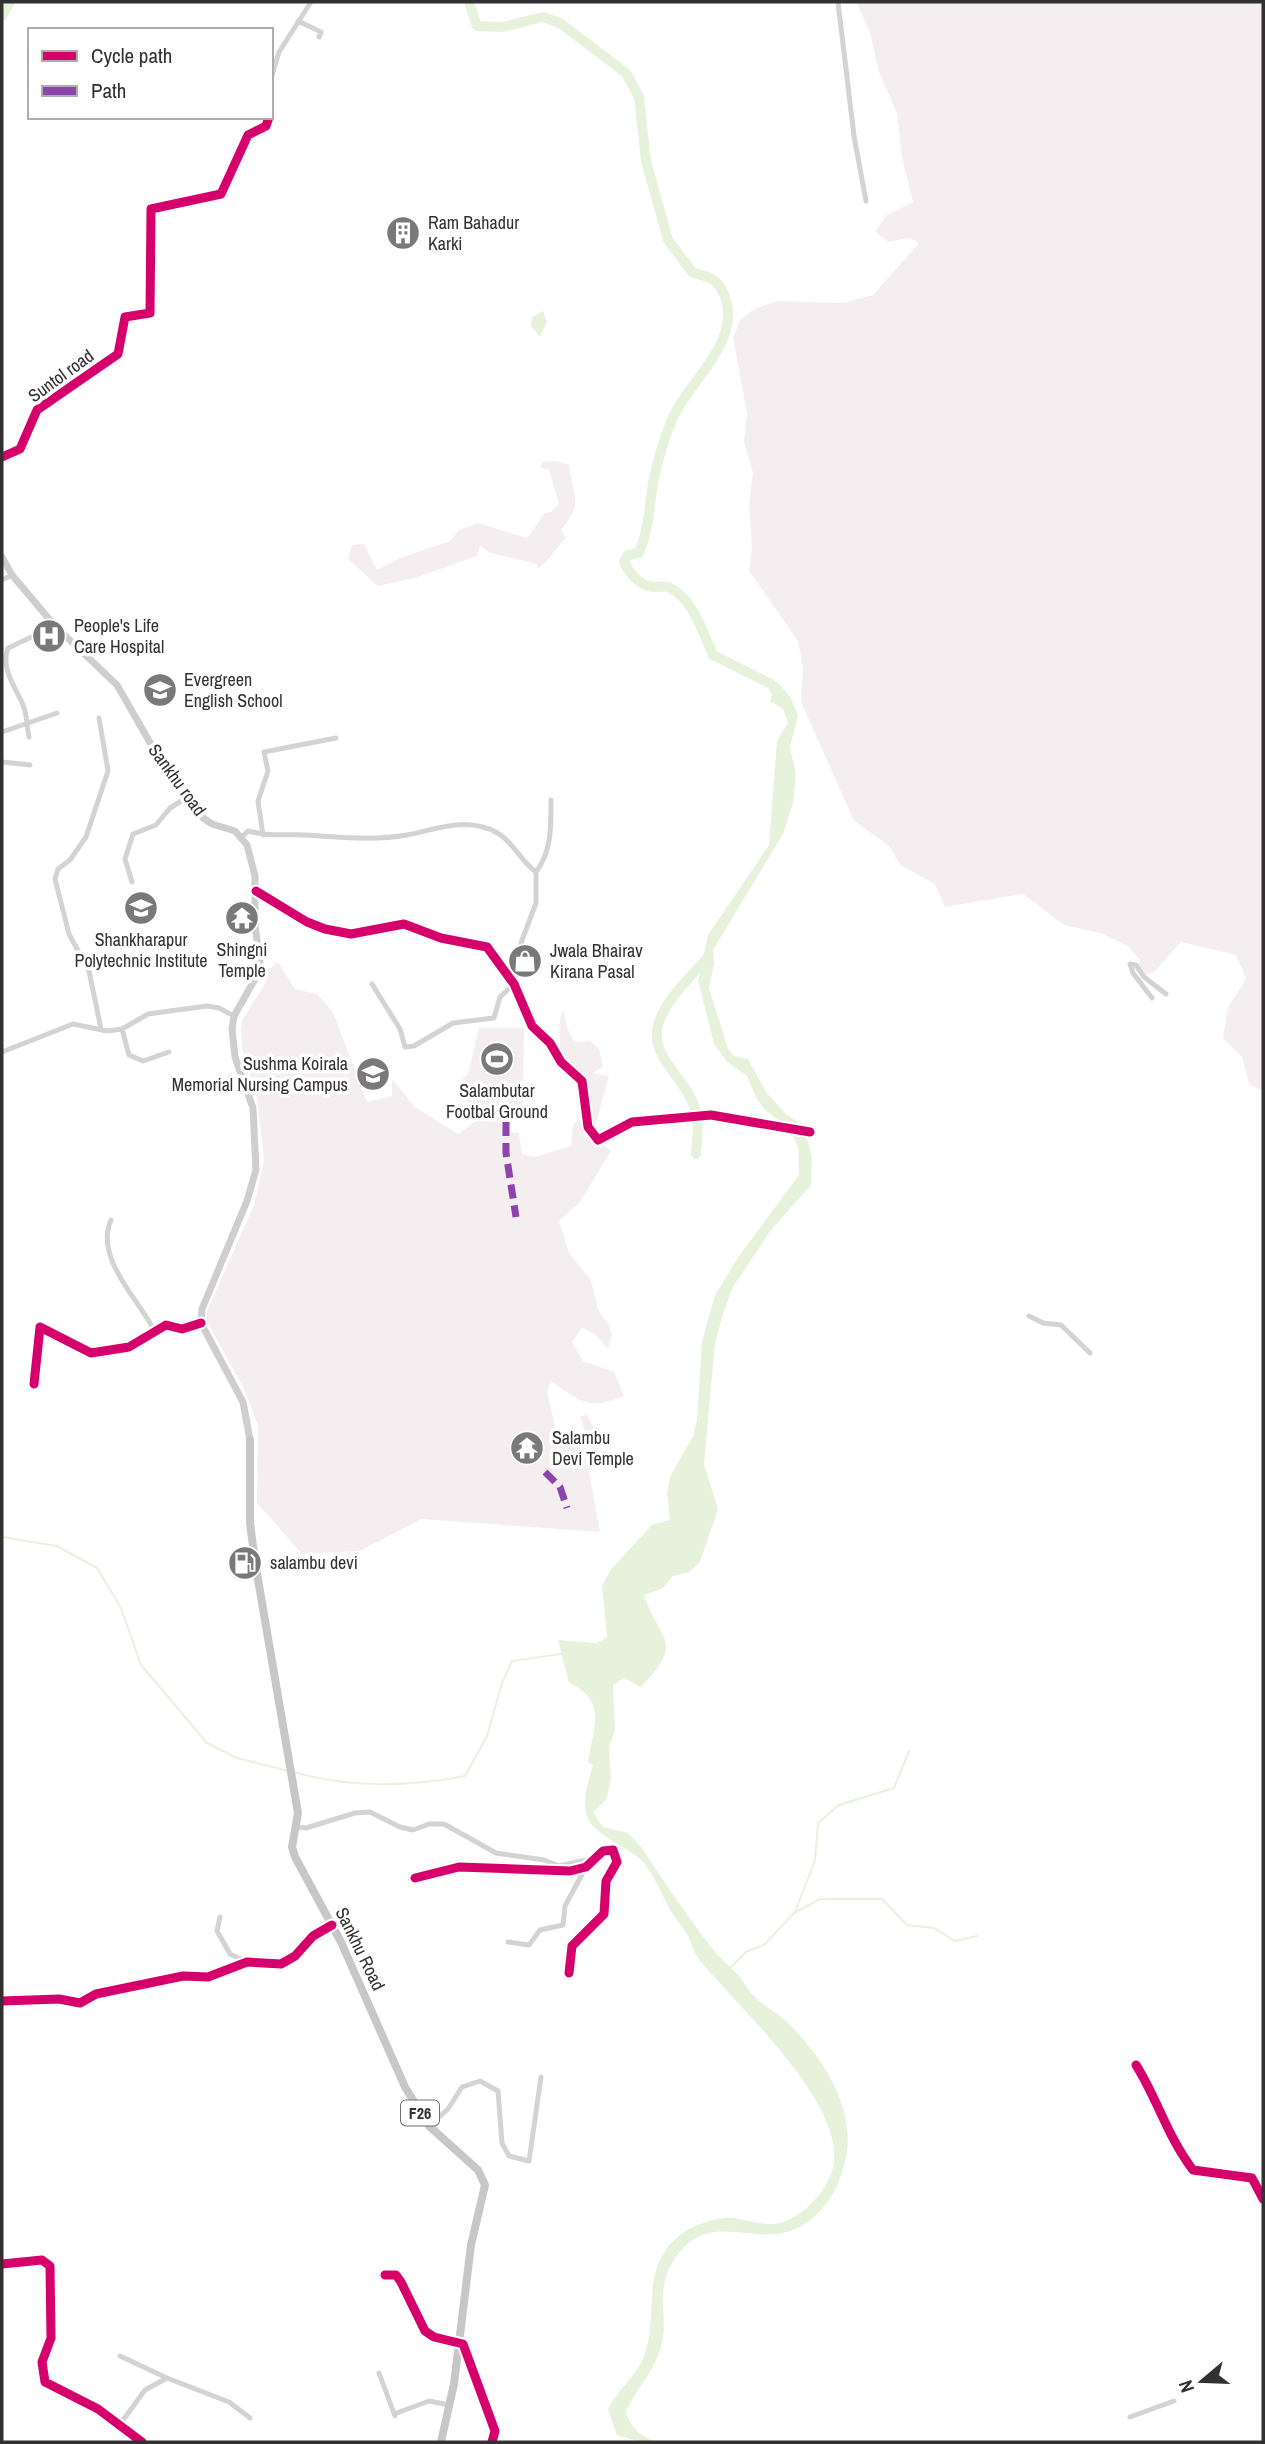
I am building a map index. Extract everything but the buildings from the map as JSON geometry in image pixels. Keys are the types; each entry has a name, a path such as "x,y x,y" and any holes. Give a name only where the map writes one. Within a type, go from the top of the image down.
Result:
{"main road":[{"name":"Sankhu road","path":"2,557 12,575 55,626 117,685 160,760 206,821 235,831 242,837"},
{"path":"201,1323 202,1309 247,1201 256,1170 253,1108 232,1043 234,1016 255,979 260,962 255,926 256,891 253,864 242,837"},
{"name":"F26","path":"201,1323 243,1402 250,1440"},
{"name":"Sankhu Road","path":"250,1440 250,1523 263,1616 293,1783 297,1827 293,1851 332,1925 405,2087 429,2126 478,2170 485,2185 471,2245 449,2405 441,2442"},
{"path":"2,2264 42,2259 50,2266 51,2338 42,2362 43,2379 97,2409 142,2442"}],"street":[{"path":"273,70 275,60 311,2"},
{"path":"838,2 854,136 866,201"},
{"path":"298,21 321,32 319,37"},
{"name":"Suntol road","path":"2,457 20,449 30,421 40,407 118,354 125,317 150,313 151,209 221,194 248,135 266,126 268,119"},
{"path":"2,580 12,575"},
{"path":"29,737 23,705 8,673 6,652 55,626"},
{"path":"2,732 57,713"},
{"path":"99,718 108,771 86,837 70,860 58,869 55,879 69,934 89,971 101,1030"},
{"path":"263,835 258,801 268,771 264,752 336,738"},
{"path":"2,762 30,765"},
{"path":"132,882 125,859 133,834 156,825 170,808 188,797"},
{"path":"372,984 400,1029 405,1047 414,1046 453,1023 494,1018 500,997 514,984 521,943 536,903 536,873 546,856 549,842 551,800"},
{"path":"242,837 248,831 263,835 347,840 407,835 448,824 486,828 515,845 522,861 536,873"},
{"path":"256,891 307,922 325,929 351,934 404,924 441,938 482,946 514,984 532,1026 582,1081 586,1119 596,1138 603,1139 632,1122 702,1116 743,1119 810,1132"},
{"path":"1153,998 1130,964 1136,965 1144,977 1166,994"},
{"path":"2,1052 73,1024 101,1030 122,1029 148,1014 207,1006 219,1008 234,1016"},
{"path":"122,1029 130,1055 143,1061 169,1052"},
{"path":"111,1220 109,1239 122,1285 146,1313 154,1330"},
{"path":"1029,1316 1043,1323 1061,1325 1090,1353"},
{"path":"34,1384 37,1335 40,1327 91,1353 129,1347 166,1325 182,1329 201,1323"},
{"path":"297,1827 370,1812 413,1830 429,1824 444,1824 480,1847 496,1853 537,1858 559,1866 592,1859 610,1849 616,1855 617,1862 606,1881 604,1914 572,1947 569,1973"},
{"path":"508,1942 529,1945 540,1930 563,1925 565,1906 592,1859"},
{"path":"415,1878 459,1867 534,1868 558,1872 586,1867"},
{"path":"220,1917 217,1931 230,1954 247,1962 276,1965 287,1962 313,1936 332,1925"},
{"path":"2,2001 59,1999 80,2003 96,1994 183,1976 208,1977 247,1962"},
{"path":"1136,2064 1158,2101 1158,2111 1173,2142 1194,2171 1252,2178 1263,2199"},
{"path":"429,2126 448,2109 463,2087 480,2081 498,2091 502,2143 509,2156 529,2161 534,2148 541,2077"},
{"path":"385,2275 396,2275 425,2331 439,2339 458,2342 467,2350 495,2431 492,2442"},
{"path":"120,2356 229,2402 250,2418"},
{"path":"379,2373 395,2416 429,2401 449,2405"},
{"path":"118,2427 145,2390 167,2378"},
{"path":"1129,2417 1174,2401"}],"shaded area":[{"path":"856,2 1263,2 1263,1091 1249,1084 1242,1057 1223,1038 1228,1007 1246,979 1236,955 1181,942 1155,971 1146,975 1139,964 1140,960 1128,946 1100,933 1064,925 1023,894 945,907 935,884 900,865 889,846 854,821 801,702 803,668 798,641 749,571 752,547 749,505 753,473 744,442 747,413 733,338 740,320 754,309 777,301 843,303 873,295 919,243 909,238 888,242 875,231 887,215 913,202 902,158 897,113 879,72 870,32"},
{"path":"543,311 547,322 540,337 531,326 532,317"},
{"path":"556,461 569,465 575,506 561,530 566,538 537,569 537,564 490,553 480,546 477,556 415,578 378,586 348,559 352,545 364,544 377,570 400,558 450,541 459,530 478,523 527,538 545,513 551,512 559,504 549,470 540,467 543,462"},
{"path":"777,681 791,698 798,716 790,747 796,774 793,803 783,834 713,950 714,964 709,988 728,1049 734,1056 748,1059 766,1092 785,1113 803,1126 812,1156 811,1185 771,1230 733,1287 723,1314 715,1344 704,1464 718,1509 700,1562 689,1572 673,1576 663,1588 644,1595 662,1633 666,1650 655,1672 641,1687 624,1678 613,1685 615,1730 609,1747 611,1780 606,1800 593,1812 603,1827 628,1833 642,1848 715,1952 741,1978 755,1997 786,2021 813,2051 825,2068 842,2106 848,2146 834,2192 818,2213 803,2225 786,2232 768,2234 719,2232 703,2235 688,2244 674,2260 664,2283 661,2347 626,2412 639,2433 661,2442 641,2442 617,2435 608,2410 638,2369 645,2353 655,2276 667,2248 685,2231 714,2220 735,2218 771,2224 791,2219 816,2198 832,2171 833,2145 825,2117 808,2088 786,2058 698,1958 687,1934 643,1862 603,1835 587,1816 585,1796 593,1765 588,1762 595,1716 589,1698 569,1683 558,1640 597,1643 607,1637 602,1586 611,1569 653,1524 670,1520 667,1493 670,1477 693,1436 697,1420 702,1341 715,1295 739,1256 799,1175 798,1147 793,1136 788,1135 784,1125 764,1109 747,1076 727,1062 714,1044 698,981 708,935 769,845 777,741 788,723 783,709 770,701"},
{"path":"278,962 295,989 317,994 333,1012 367,1102 392,1096 392,1079 415,1107 458,1134 484,1115 502,1118 508,1132 519,1133 522,1154 535,1157 571,1146 573,1125 589,1111 584,1078 560,1050 560,1018 564,1010 567,1028 575,1042 590,1041 599,1049 603,1067 593,1073 609,1076 592,1137 611,1151 580,1202 559,1221 569,1253 591,1280 598,1310 609,1325 612,1335 608,1349 596,1335 582,1328 572,1342 583,1361 614,1372 624,1396 602,1403 586,1402 570,1395 551,1381 547,1391 557,1435 576,1442 588,1441 580,1416 587,1415 595,1430 598,1448 587,1461 600,1532 422,1519 359,1551 302,1554 257,1503 258,1426 244,1389 206,1320 207,1311 254,1205 264,1160 257,1098 242,1049 241,1030 242,1020 265,984 268,970"},
{"name":"Salambutar Footbal Ground","path":"479,1028 524,1028 521,1111 506,1114 490,1112 473,1106 461,1096 463,1078 468,1074"}],"waterway":[{"path":"2,16 10,2"},
{"path":"469,2 477,26 503,27 543,17 560,23 626,73 639,97 646,161 668,240 693,273 707,277 717,284 723,292 728,310 727,327 721,344 678,407 668,429 655,474 639,553 628,555 624,562 643,584 668,587 677,592 691,607 713,655 771,684 781,698"},
{"path":"696,1154 696,1112 690,1096 663,1057 657,1036 658,1025 667,1006 709,956"},
{"path":"2,1537 57,1546 97,1568 121,1608 141,1665 207,1743 237,1758 288,1771"},
{"path":"294,1772 336,1781 379,1784 465,1776 487,1736 502,1683 512,1661 561,1654"},
{"path":"795,1912 815,1860 818,1823 839,1805 894,1788 909,1751"},
{"path":"731,1967 747,1951 764,1945 794,1913 820,1899 882,1899 907,1925 934,1928 955,1941 977,1936"}],"marked path":[{"path":"506,1122 506,1153 516,1217"},
{"path":"545,1472 560,1487 567,1508"}],"cycle path":[{"path":"2,457 20,449 37,410 118,354 125,317 150,313 151,209 221,194 248,135 266,126 268,119"},
{"path":"256,891 307,922 325,929 351,934 404,924 441,938 487,947 514,984 532,1026 550,1043 561,1062 582,1081 588,1127 598,1140 632,1122 711,1115 810,1132"},
{"path":"34,1384 40,1327 91,1353 129,1347 166,1325 182,1329 201,1323"},
{"path":"415,1878 459,1867 570,1871 586,1867 603,1851 613,1850 617,1862 606,1881 604,1914 572,1946 569,1973"},
{"path":"2,2001 59,1999 80,2003 96,1994 183,1976 208,1977 247,1962 281,1964 295,1956 313,1936 332,1925"},
{"path":"1136,2065 1176,2144 1193,2170 1252,2178 1263,2199"},
{"path":"2,2264 42,2260 50,2266 51,2338 42,2362 45,2382 98,2409 142,2442"},
{"path":"385,2275 396,2275 425,2331 434,2337 463,2344 495,2431 492,2442"}],"place":[{"name":"Ram Bahadur Karki","path":"403,233"},
{"name":"People's Life Care Hospital","path":"49,636"},
{"name":"Evergreen English School","path":"160,690"},
{"name":"Shankharapur Polytechnic Institute","path":"141,908"},
{"name":"Shingni Temple","path":"242,918"},
{"name":"Jwala Bhairav Kirana Pasal","path":"525,961"},
{"name":"Salambutar Footbal Ground","path":"497,1059"},
{"name":"Sushma Koirala Memorial Nursing Campus","path":"373,1074"},
{"name":"Salambu Devi Temple","path":"527,1448"},
{"name":"salambu devi","path":"245,1563"}]}
